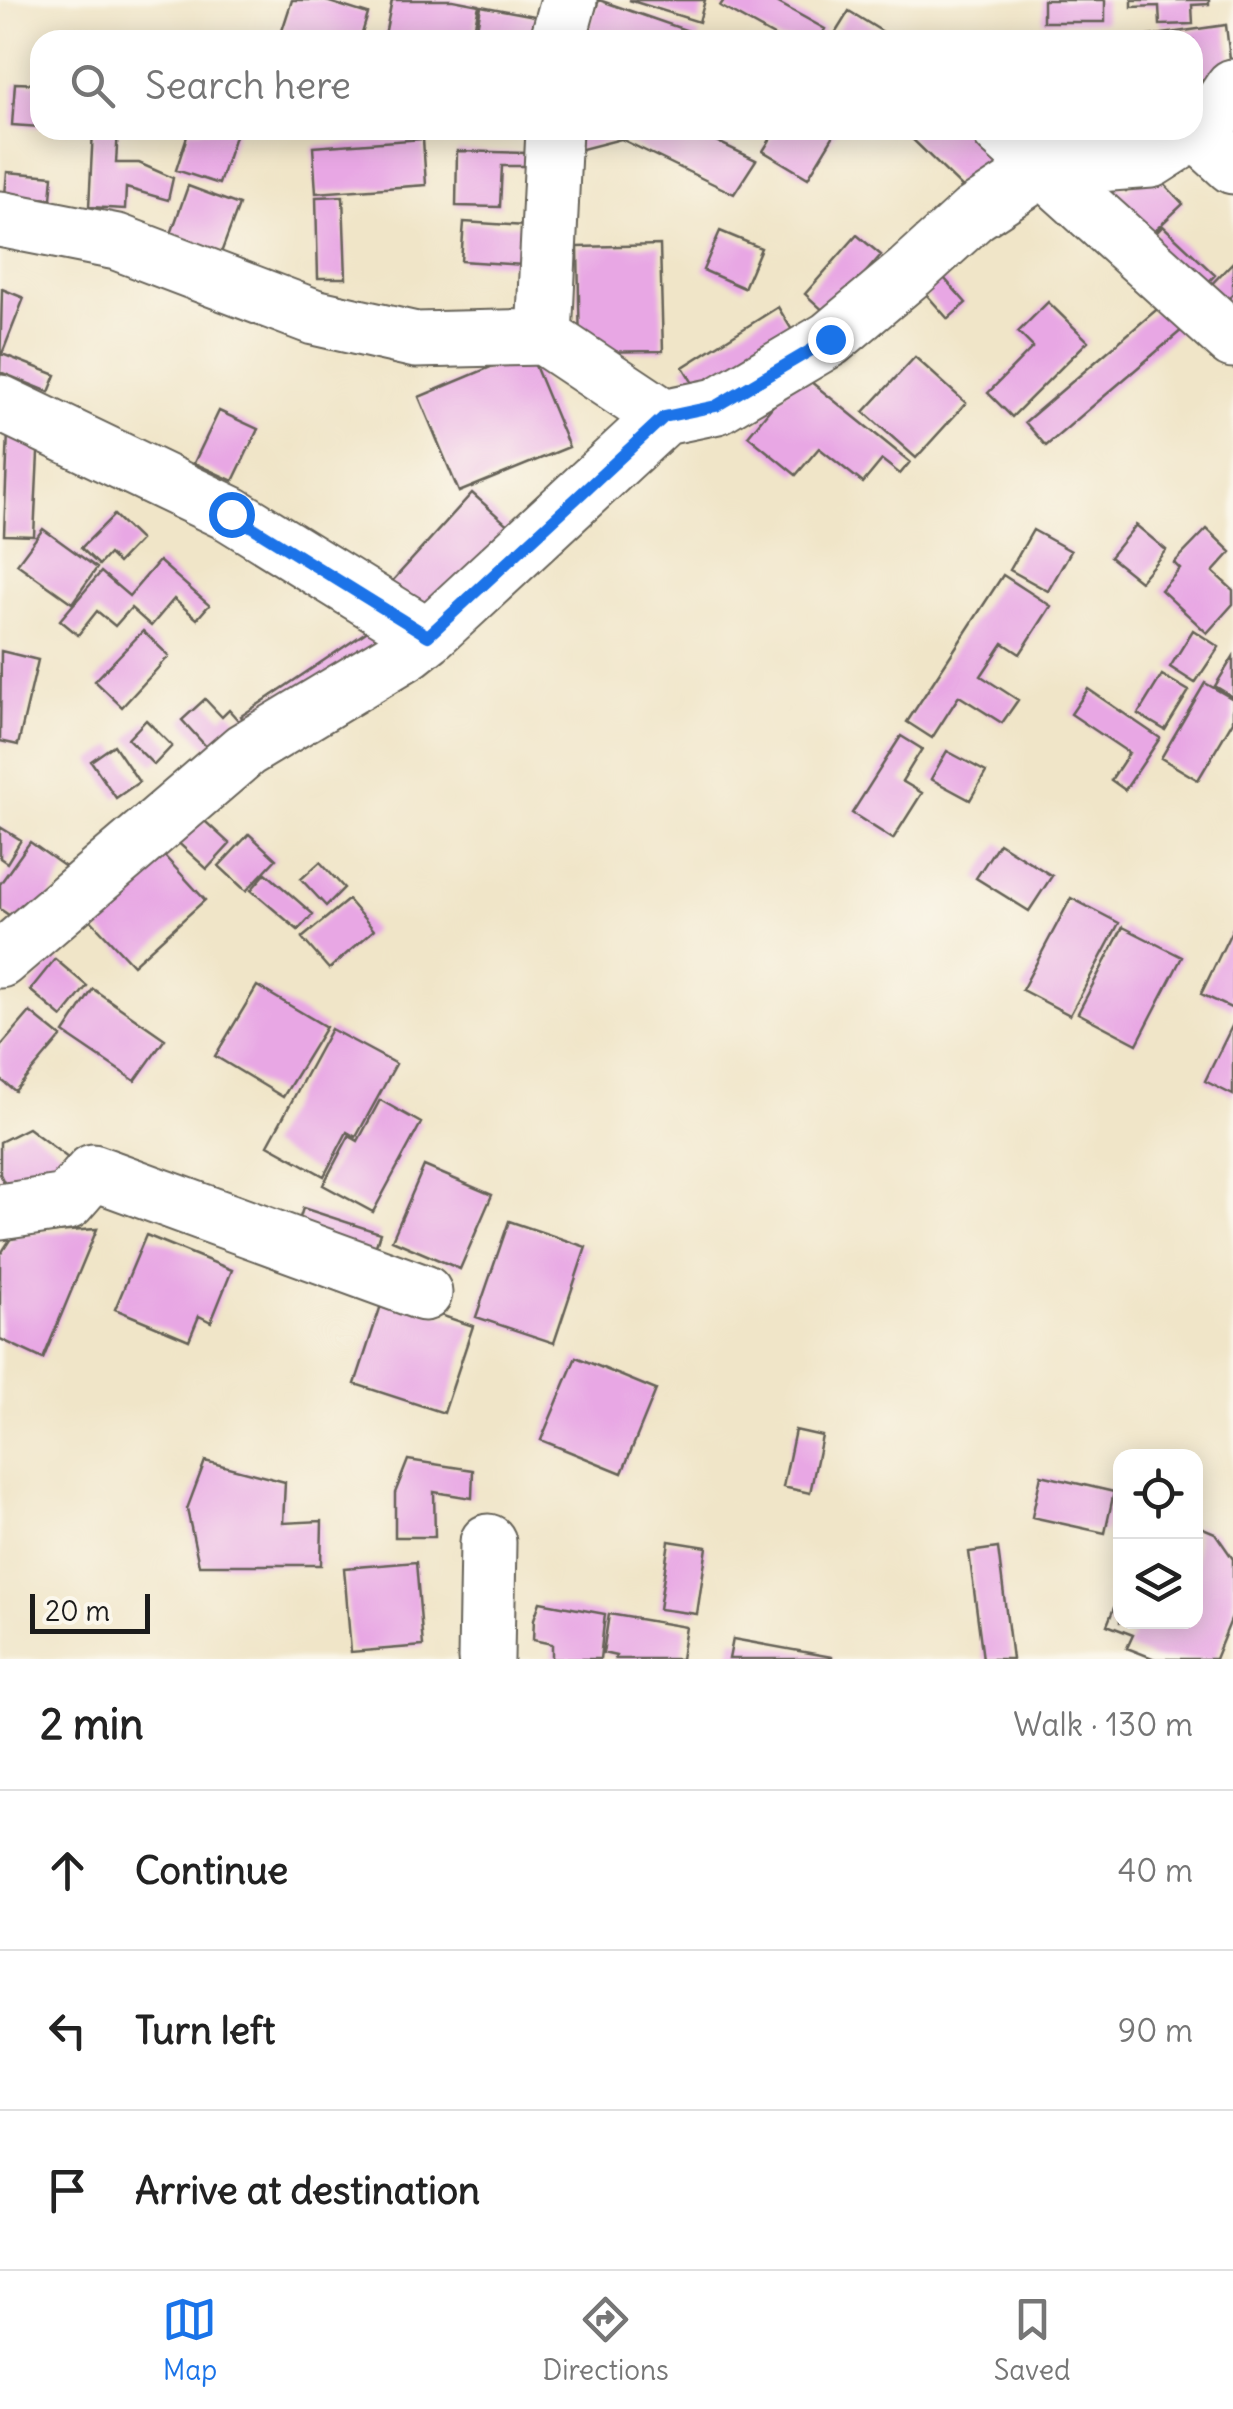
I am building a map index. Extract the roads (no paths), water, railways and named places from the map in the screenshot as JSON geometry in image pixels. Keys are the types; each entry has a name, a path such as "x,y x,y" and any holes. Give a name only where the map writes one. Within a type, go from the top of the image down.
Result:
{"street":[{"path":"561,30 569,0"},
{"path":"0,960 244,750 428,636 664,417 716,406 830,339 974,214 1044,168 1151,160 1214,149 1209,123 1233,87"},
{"path":"544,337 554,140"},
{"path":"1012,140 1233,340"},
{"path":"0,220 117,242 314,316 416,340 544,337 664,417"},
{"path":"0,403 231,514 428,636"},
{"path":"0,1212 67,1202 94,1172 424,1293"},
{"path":"486,1659 488,1542"}]}
